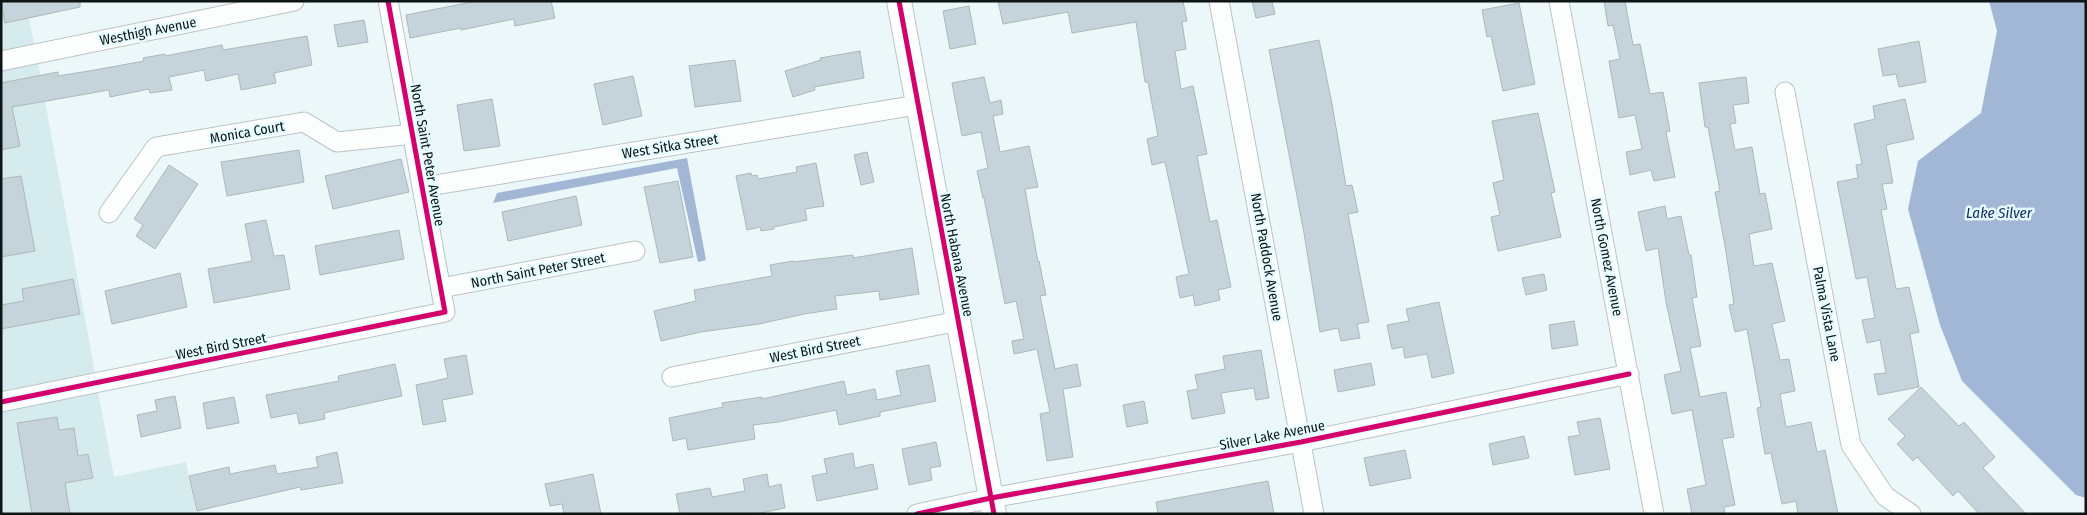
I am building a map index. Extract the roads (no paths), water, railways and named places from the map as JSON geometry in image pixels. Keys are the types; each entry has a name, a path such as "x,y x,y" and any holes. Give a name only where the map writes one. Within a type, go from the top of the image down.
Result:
{"street":[{"name":"Westhigh Avenue","path":"1,61 294,1"},
{"name":"North Saint Peter Avenue","path":"388,1 445,312"},
{"name":"North Habana Avenue","path":"899,1 992,506"},
{"name":"North Paddock Avenue","path":"1219,1 1314,514"},
{"name":"North Gomez Avenue","path":"1559,1 1654,514"},
{"name":"Palma Vista Lane","path":"1785,92 1852,445 1885,496 1911,514"},
{"name":"West Sitka Street","path":"423,187 917,105"},
{"name":"Monica Court","path":"109,213 156,147 304,122 337,142 413,134"},
{"name":"North Saint Peter Street","path":"441,288 635,251"},
{"name":"West Bird Street","path":"1,402 445,312"},
{"name":"West Bird Street","path":"672,377 958,321"},
{"name":"Silver Lake Avenue","path":"917,514 992,506 1629,374"}],"water":[{"name":"Lake Silver","path":"1989,1 2086,1 2086,498 2076,495 1962,381 1940,325 1908,209 1918,161 1981,113 1997,31"},
{"path":"687,158 706,260 698,262 677,168 493,203 497,193"}]}
